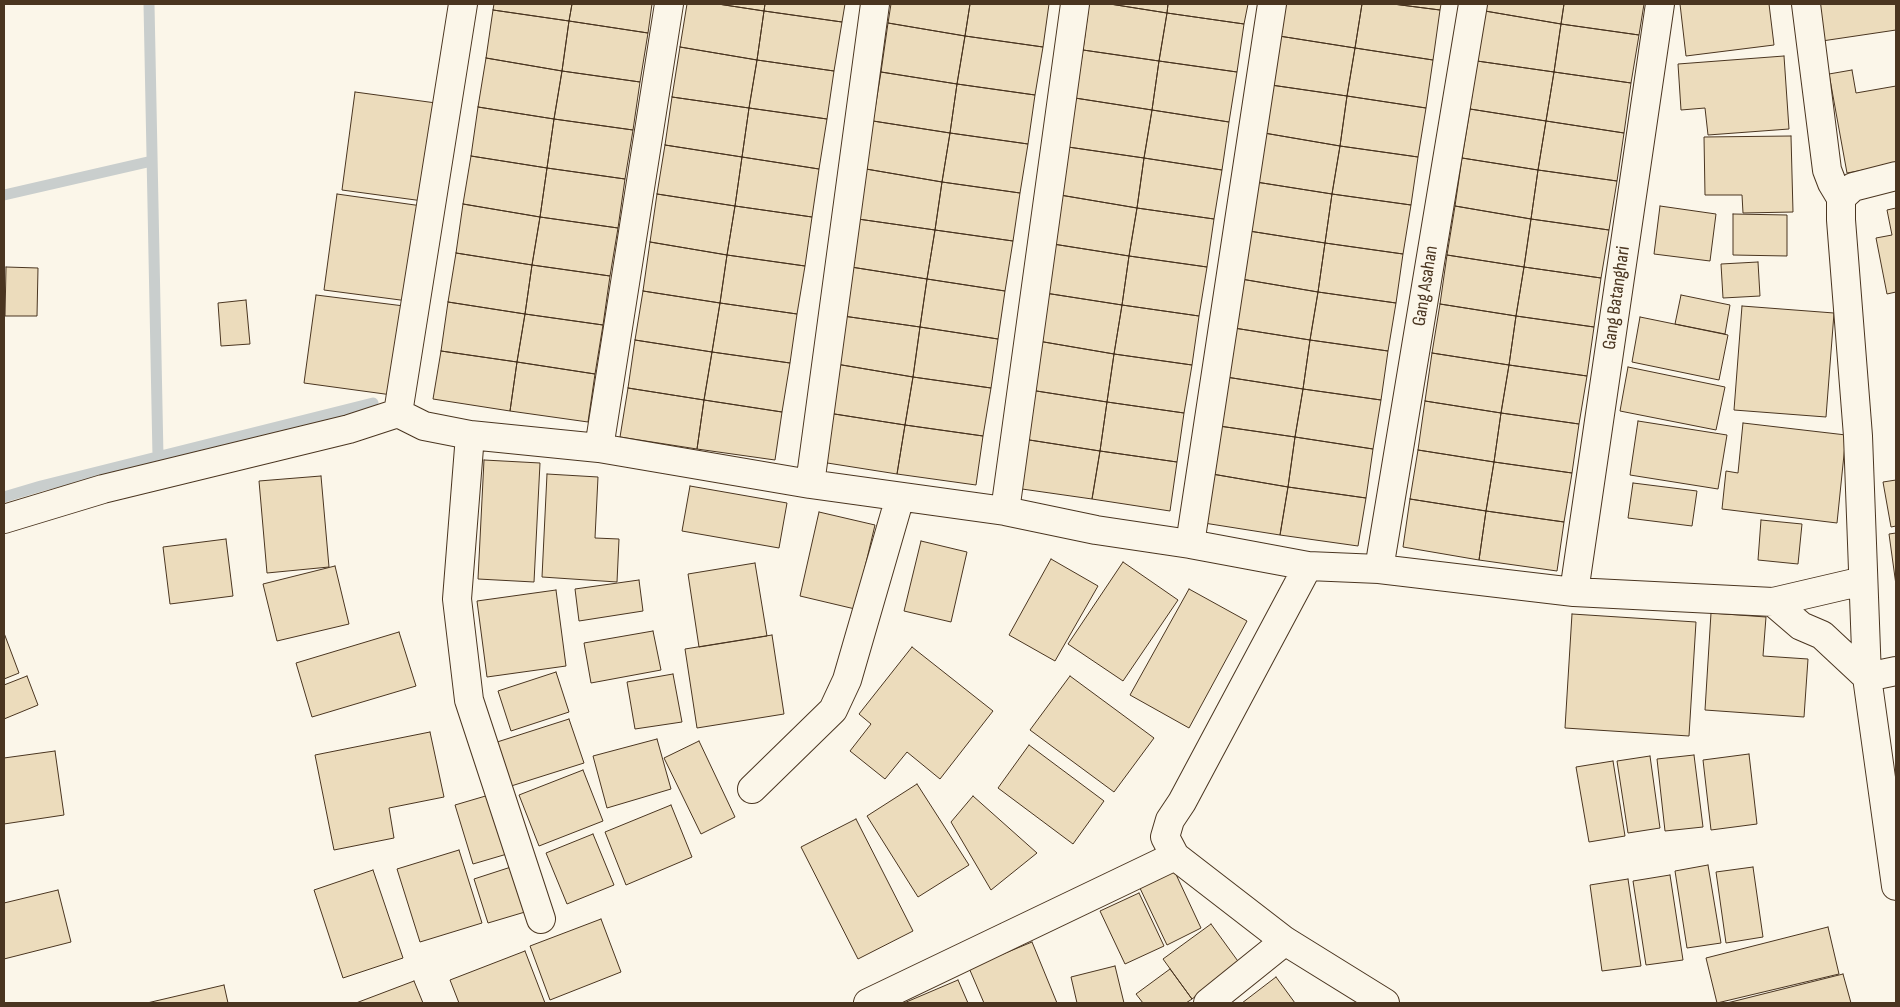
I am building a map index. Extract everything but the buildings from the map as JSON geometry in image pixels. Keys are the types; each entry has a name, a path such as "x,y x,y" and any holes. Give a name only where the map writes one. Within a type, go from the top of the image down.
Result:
{"street":[{"path":"398,413 463,4"},
{"path":"599,448 669,4"},
{"path":"810,484 875,4"},
{"path":"1005,511 1075,4"},
{"path":"1190,544 1272,4"},
{"name":"Gang Asahan","path":"1379,569 1473,4"},
{"name":"Gang Batanghari","path":"1574,592 1660,4"},
{"path":"1806,4 1827,170 1841,198 1841,220 1858,436 1867,677 1896,886"},
{"path":"1841,198 1853,187 1896,176"},
{"path":"4,519 103,489 349,429 398,413 424,426 470,435 599,448 810,484 1005,511 1096,530 1190,544 1308,566 1379,569 1574,592 1773,602 1863,581"},
{"path":"470,435 457,598 469,700 542,919"},
{"path":"752,788 833,710 847,680 900,497"},
{"path":"1308,566 1187,793 1170,820 1165,837 1175,856 1285,941 1385,1003"},
{"path":"1773,602 1801,626 1822,635 1867,677"},
{"path":"1867,677 1896,671"},
{"path":"868,1003 1175,856"},
{"path":"1208,1003 1285,941"}],"waterway":[{"path":"149,4 158,457"},
{"path":"4,195 152,161"},
{"path":"4,497 41,486 373,403"}]}
